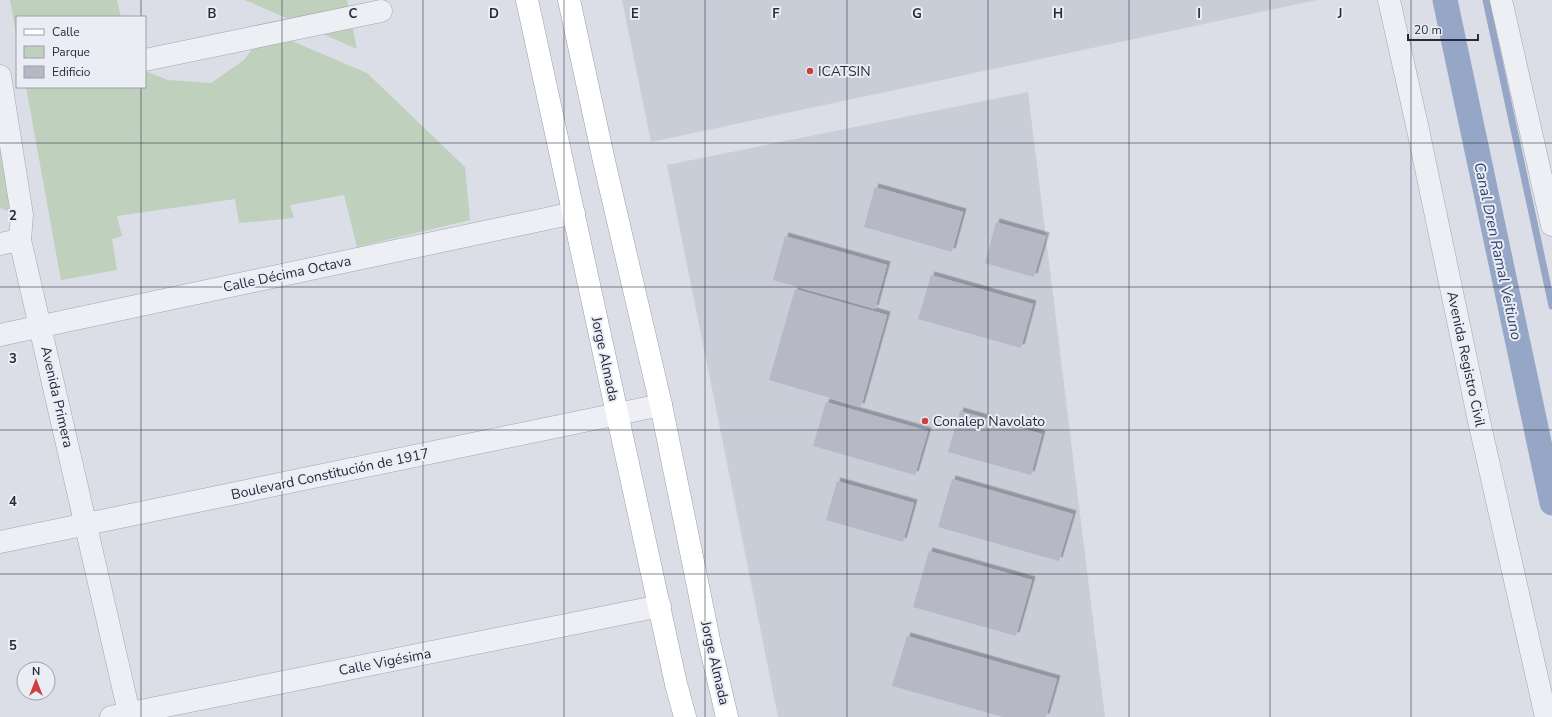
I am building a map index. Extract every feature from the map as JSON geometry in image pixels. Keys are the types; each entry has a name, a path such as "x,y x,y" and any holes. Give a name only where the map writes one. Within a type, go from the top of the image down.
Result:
{"main road":[{"name":"Jorge Almada","path":"527,0 574,213 616,415 660,606 676,684 685,717"},
{"name":"Jorge Almada","path":"569,0 612,199 661,405 710,646 727,717"}],"street":[{"name":"Avenida Registro Civil","path":"1389,0 1479,421 1546,717"},
{"path":"1501,0 1552,226"},
{"path":"146,60 381,11"},
{"name":"Avenida Primera","path":"5,85 22,215 10,242 40,326 86,524 123,716"},
{"name":"Calle Décima Octava","path":"0,335 574,213"},
{"name":"Boulevard Constitución de 1917","path":"0,542 661,405"},
{"name":"Calle Vigésima","path":"123,716 660,606"}],"shaded area":[{"name":"ICATSIN","path":"622,0 1317,0 651,142"},
{"path":"1028,92 1105,717 778,717 667,165"}],"green space":[{"path":"10,0 117,0 121,16 16,16 16,33"},
{"path":"245,0 347,0 357,49"},
{"path":"266,30 367,73 465,167 470,220 357,247 344,195 290,205 294,218 239,223 235,199 117,216 122,236 112,239 117,270 61,280 26,88 146,88 146,71 168,80 211,83 244,60"},
{"path":"0,128 13,213 0,208"}],"building":[{"path":"875,187 963,212 952,252 864,227"},
{"path":"996,222 1046,236 1034,277 985,263"},
{"path":"785,236 887,265 875,309 773,280"},
{"path":"931,275 1033,304 1021,348 918,319"},
{"path":"795,289 887,315 861,407 769,380"},
{"path":"826,402 928,431 915,475 813,446"},
{"path":"960,411 1042,434 1031,475 948,452"},
{"path":"952,479 1073,514 1059,561 938,527"},
{"path":"837,481 914,503 903,542 826,520"},
{"path":"929,551 1032,580 1016,636 913,607"},
{"path":"907,636 1057,679 1046,717 1003,717 892,686"}],"waterway":[{"name":"Canal Dren Ramal Veitiuno","path":"1445,0 1552,503"},
{"path":"1486,0 1552,306"}],"place":[{"name":"ICATSIN","path":"810,71"},
{"name":"Conalep Navolato","path":"925,421"}]}
